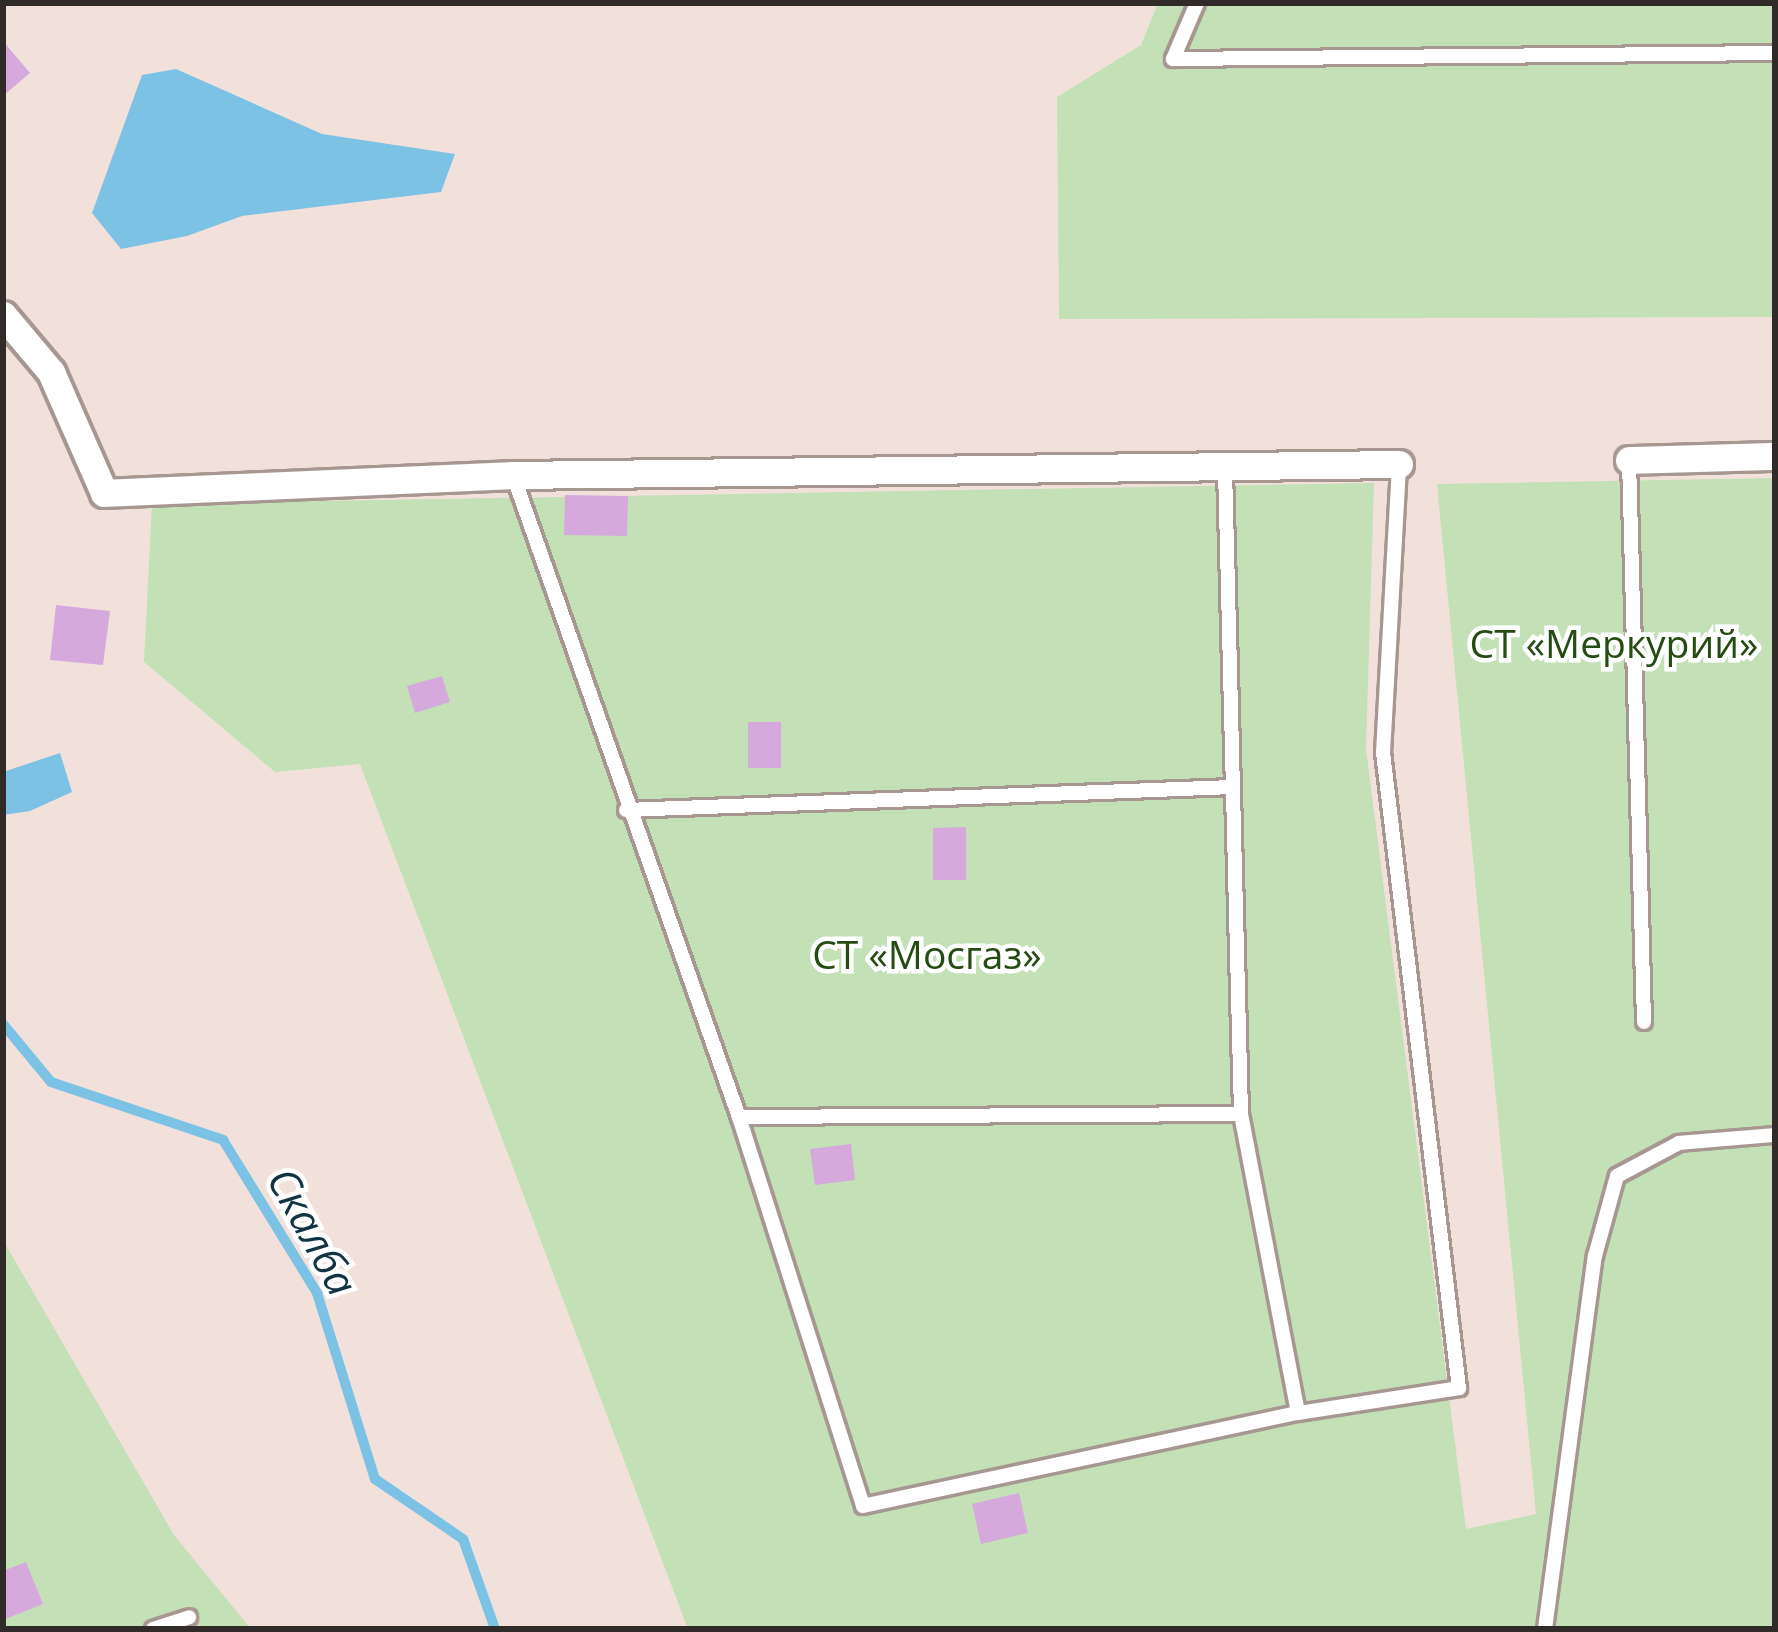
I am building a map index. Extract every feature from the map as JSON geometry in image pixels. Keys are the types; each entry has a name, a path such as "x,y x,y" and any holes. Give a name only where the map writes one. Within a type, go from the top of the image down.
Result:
{"street":[{"path":"3,315 52,372 104,493 513,475 1399,464"},
{"path":"1629,460 1775,456"}],"lane":[{"path":"1198,3 1173,59 1775,53"},
{"path":"1629,460 1644,1022"},
{"path":"513,475 626,810 739,1117 863,1506 1298,1414 1459,1388 1383,753 1399,464"},
{"path":"1225,468 1241,1114 1298,1414"},
{"path":"626,810 1232,787"},
{"path":"739,1117 1241,1114"},
{"path":"1545,1629 1595,1256 1618,1176 1678,1143 1775,1135"},
{"path":"153,1629 189,1617"}],"green space":[{"path":"1158,3 1775,3 1775,317 1059,319 1057,97 1141,45"},
{"name":"СТ «Мосгаз»","path":"1775,478 1775,1629 688,1629 360,764 275,772 144,662 152,504 1374,483 1366,749 1466,1529 1536,1514 1437,484"},
{"path":"3,1240 174,1535 251,1629 3,1629"}],"water":[{"path":"176,69 322,134 455,154 441,192 242,216 187,236 121,249 92,213 142,75"},
{"path":"60,753 72,792 30,811 3,815 3,772"}],"building":[{"path":"3,41 30,73 3,96"},
{"path":"565,495 628,496 627,536 564,535"},
{"path":"56,605 110,611 103,665 50,660"},
{"path":"442,676 450,702 415,713 407,686"},
{"path":"748,722 781,722 781,768 748,768"},
{"path":"966,827 966,880 933,880 933,828"},
{"path":"851,1144 855,1180 815,1185 810,1149"},
{"path":"1019,1493 1028,1533 981,1544 972,1504"},
{"path":"26,1562 43,1604 3,1620 3,1571"}],"waterway":[{"name":"Скалба","path":"3,1024 51,1082 223,1140 317,1293 375,1479 463,1539 495,1629"}],"park label":[{"name":"СТ «Меркурий»","path":"1614,643"}]}
